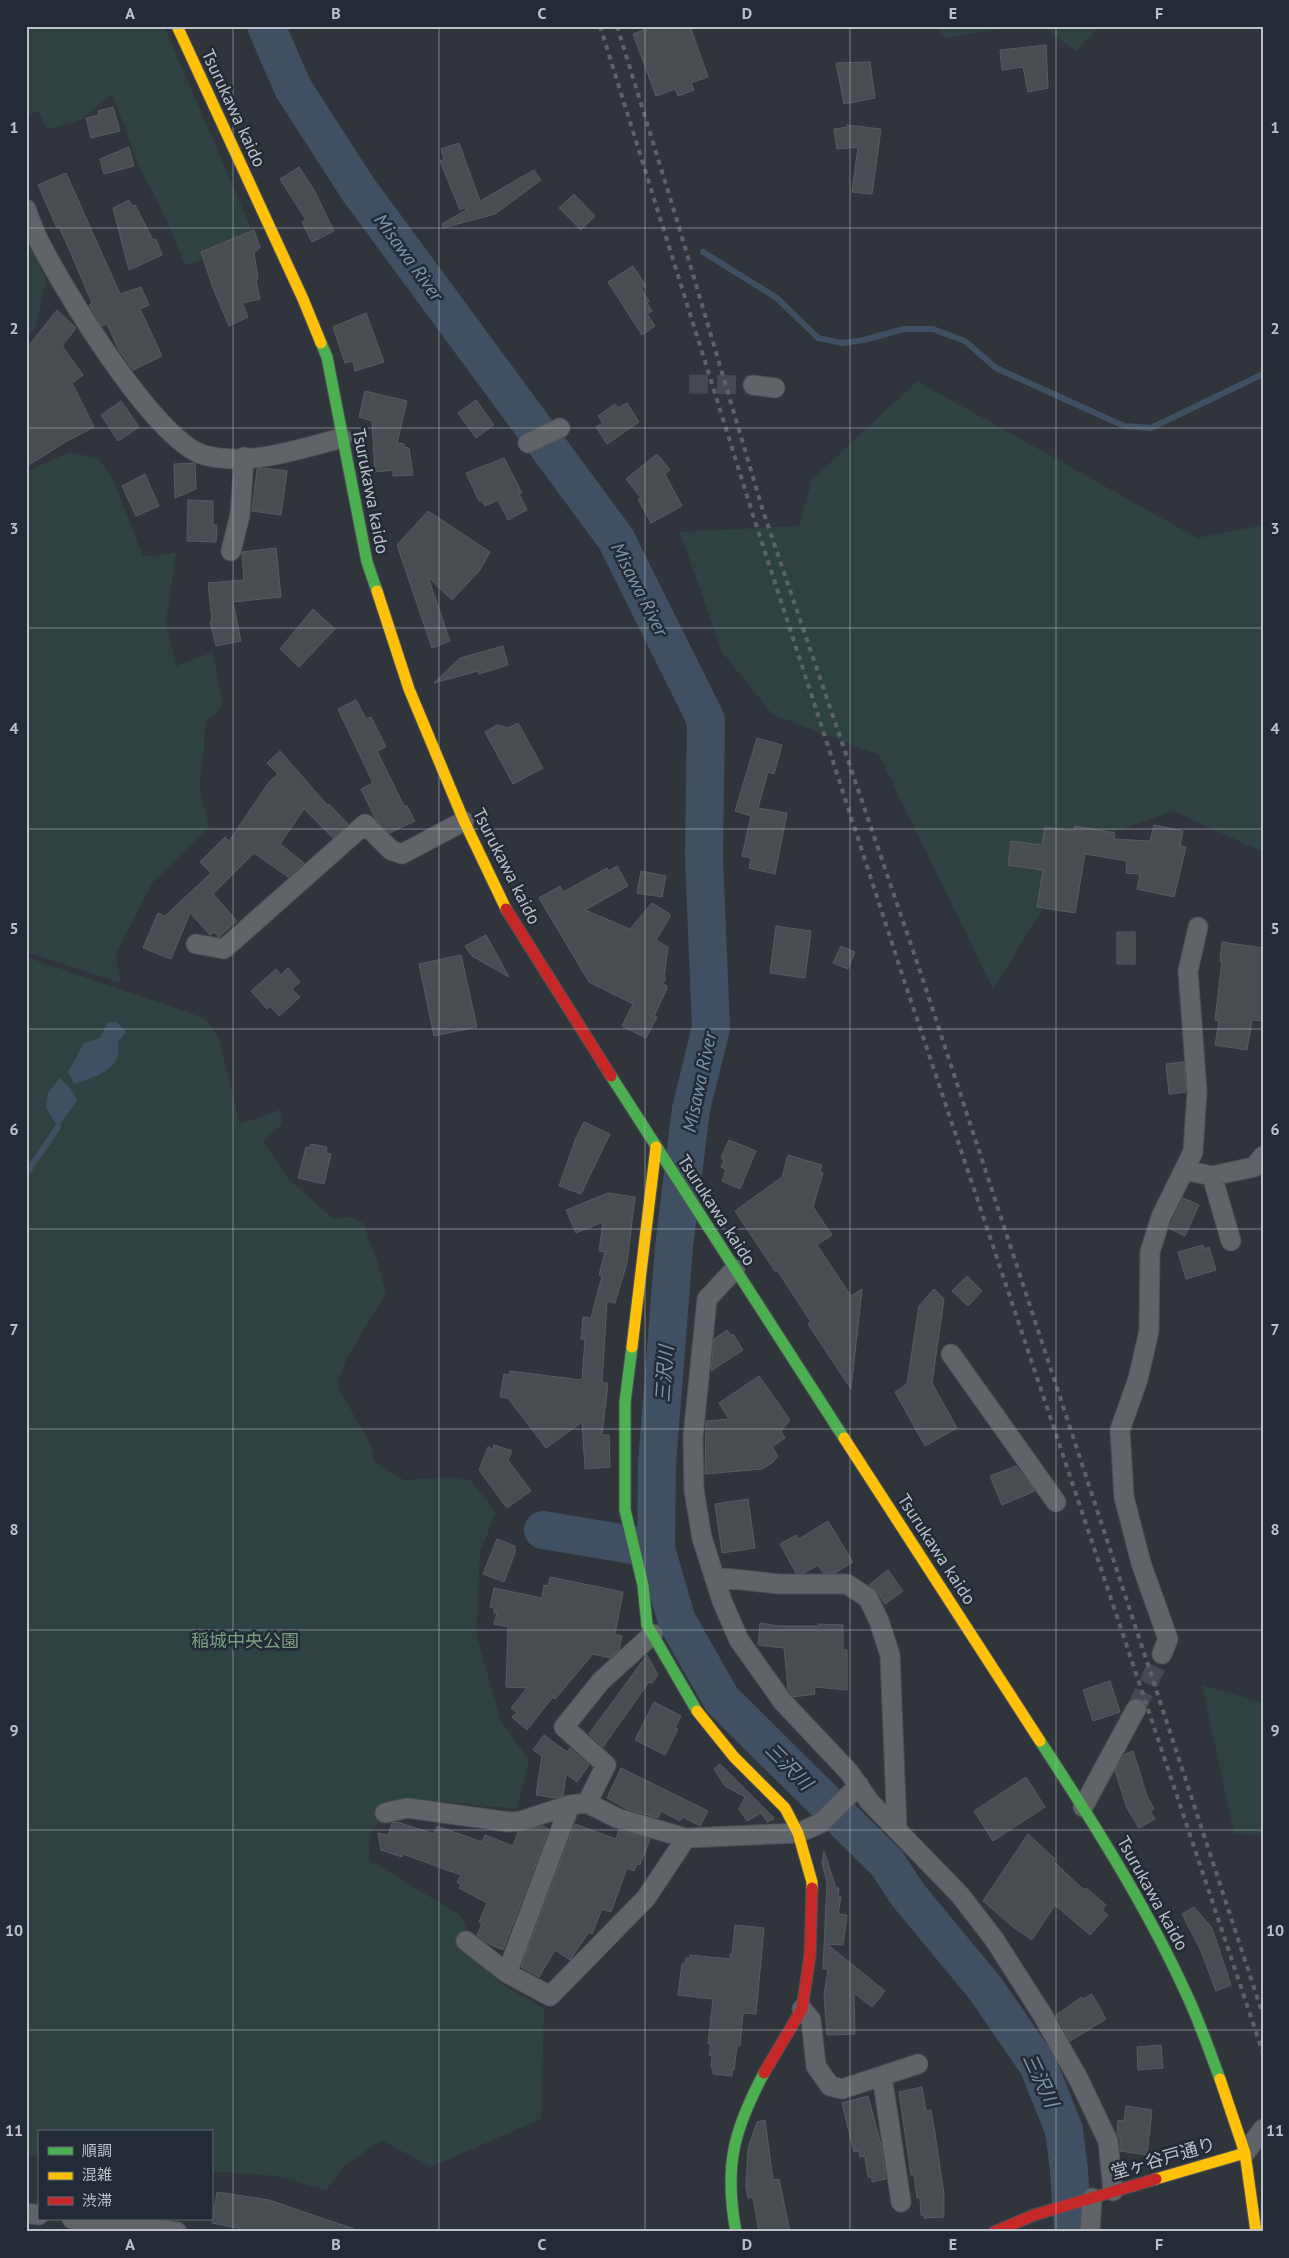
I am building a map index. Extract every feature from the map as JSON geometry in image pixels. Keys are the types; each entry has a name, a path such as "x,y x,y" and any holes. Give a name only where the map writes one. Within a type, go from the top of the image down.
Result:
{"main road":[{"name":"Tsurukawa kaido","path":"177,26 303,299 327,357 354,508 367,562 408,689 464,821 506,910 734,1269 1083,1807 1148,1918 1186,1992 1225,2092 1254,2152 1256,2232"},
{"path":"656,1147 625,1402 624,1495 626,1518 640,1576 648,1624 696,1710 734,1757 785,1808 798,1832 812,1882 810,1955 802,2008 783,2038 746,2106 733,2146 730,2199 736,2232"},
{"name":"堂ヶ谷戸通り","path":"994,2232 1034,2215 1254,2152"}],"street":[{"path":"26,209 38,240 80,313 130,385 174,437 197,452 220,458 272,455 342,438"},
{"path":"753,385 776,388"},
{"path":"528,443 560,428"},
{"path":"231,551 240,515 244,457"},
{"path":"196,944 224,949 365,824 391,850 402,854 464,821"},
{"path":"1162,1654 1168,1640 1141,1563 1124,1497 1120,1430 1138,1379 1149,1330 1150,1252 1161,1217 1193,1152 1197,1091 1188,971 1198,928"},
{"path":"1185,1170 1212,1176 1254,1167 1263,1156"},
{"path":"1212,1176 1231,1241"},
{"path":"734,1269 707,1299 693,1436 694,1490 702,1538 722,1601 739,1640 783,1702 854,1790 869,1801 960,1895 994,1939 1042,2014 1079,2080 1108,2140 1113,2191"},
{"path":"951,1354 1056,1502"},
{"path":"714,1577 780,1584 847,1584 868,1598 879,1620 890,1655 897,1830"},
{"path":"507,1972 579,1804 606,1765 564,1727 601,1681 653,1634"},
{"path":"1083,1807 1136,1709"},
{"path":"385,1813 407,1808 509,1822 521,1821 579,1804 617,1818 686,1838 798,1832 821,1822 854,1790"},
{"path":"466,1941 507,1972 550,1996 646,1898 686,1838"},
{"path":"802,2008 811,2020 816,2066 830,2086 842,2089 918,2064"},
{"path":"882,2076 901,2202"},
{"path":"1254,2152 1263,2129"},
{"path":"1090,2232 1092,2198"},
{"path":"76,2220 112,2228 177,2232"}],"green space":[{"path":"26,26 164,26 257,242 185,265 160,205 141,171 112,94 80,120 47,130 38,111 26,116"},
{"path":"934,26 1016,26 947,38"},
{"path":"1042,26 1101,26 1076,51"},
{"path":"26,236 46,279 36,327 26,340"},
{"path":"917,381 1197,538 1263,525 1263,852 1173,811 1085,842 993,989 879,755 772,714 722,652 680,532 799,526 812,480"},
{"path":"70,452 99,459 114,481 143,557 176,553 166,623 176,666 213,652 223,707 205,721 204,750 199,785 209,827 152,883 115,956 121,983 26,952 26,472"},
{"name":"稲城中央公園","path":"26,957 204,1018 218,1037 240,1124 280,1110 282,1124 263,1141 289,1179 333,1219 350,1217 363,1223 386,1293 346,1360 338,1380 340,1391 370,1443 374,1462 404,1480 455,1477 471,1481 496,1512 480,1552 476,1634 500,1719 529,1761 517,1809 408,1798 389,1805 378,1824 370,1832 369,1860 460,1915 466,1927 462,1946 502,1984 544,2009 541,2119 431,2167 382,2140 345,2165 326,2190 275,2176 212,2171 212,2130 38,2130 38,2156 26,2155"},
{"path":"1202,1685 1263,1703 1263,1836 1234,1833"}],"water":[{"path":"117,1022 126,1032 118,1042 119,1051 117,1059 99,1075 74,1084 68,1072 84,1043 100,1038 107,1023"},
{"path":"60,1078 71,1089 77,1101 58,1127 46,1108 48,1093"}],"building":[{"path":"654,26 690,26 708,77 691,83 694,90 678,96 675,89 656,96 633,34"},
{"path":"1046,45 1048,88 1028,92 1023,67 1002,70 1000,50"},
{"path":"870,62 875,98 844,104 836,63"},
{"path":"113,107 120,131 91,138 86,118 99,115 98,111"},
{"path":"847,125 881,129 872,194 852,192 858,147 837,149 834,129 848,127"},
{"path":"459,143 480,201 534,170 541,180 495,214 443,228 442,224 466,210 465,207 460,210 440,161 444,159 441,149"},
{"path":"129,147 134,166 104,174 100,159"},
{"path":"299,167 314,190 334,231 312,242 302,222 306,220 280,179"},
{"path":"66,173 120,294 141,287 149,305 140,309 162,356 133,370 119,350 107,324 102,326 89,305 92,303 70,251 59,227 57,228 38,185"},
{"path":"574,194 595,216 581,230 559,208"},
{"path":"129,200 132,206 135,205 153,240 156,239 162,255 129,270 113,208"},
{"path":"254,230 260,248 254,252 258,279 256,281 260,299 242,303 248,317 229,326 213,288 201,252"},
{"path":"633,266 646,286 641,289 649,301 647,303 652,311 647,314 655,326 642,335 608,282"},
{"path":"57,310 76,328 62,346 83,375 72,383 94,427 67,441 26,467 26,349"},
{"path":"366,313 384,362 355,371 353,361 345,363 333,327"},
{"path":"365,391 407,401 397,443 404,444 404,447 409,448 413,475 393,476 393,470 375,472 372,421 359,417"},
{"path":"476,400 494,425 476,438 458,413"},
{"path":"121,401 139,427 118,441 101,415"},
{"path":"627,403 639,422 607,444 596,427 603,423 598,416 615,404 618,408"},
{"path":"657,454 670,470 665,474 682,506 651,523 638,499 641,498 626,479"},
{"path":"504,458 522,493 519,494 527,510 508,520 498,500 485,506 481,500 479,501 466,473"},
{"path":"195,463 196,489 175,498 174,464"},
{"path":"257,469 287,471 281,515 252,511"},
{"path":"145,474 159,506 136,516 122,486"},
{"path":"188,500 213,501 213,525 217,525 216,542 187,541"},
{"path":"428,511 490,552 480,570 452,600 428,577 450,641 432,648 397,545"},
{"path":"276,548 281,597 233,602 241,641 216,646 210,622 212,621 208,583 244,580 242,552"},
{"path":"313,609 335,629 299,667 280,649"},
{"path":"503,646 508,665 479,674 478,671 434,683 460,658"},
{"path":"356,700 366,719 371,717 386,747 377,751 404,806 407,806 415,821 390,833 375,818 361,789 373,783 338,709"},
{"path":"518,723 543,768 513,784 485,732 497,725 508,728"},
{"path":"757,738 782,745 774,774 768,772 758,808 787,813 775,874 749,868 751,858 742,856 751,816 735,811"},
{"path":"280,751 328,806 329,804 348,824 333,838 304,809 280,844 304,863 288,877 254,853 213,894 237,921 219,937 214,932 210,935 190,913 171,959 143,948 158,913 165,916 211,873 200,862 225,837 229,841 269,782 278,774 267,763"},
{"path":"1154,825 1183,831 1180,846 1186,847 1174,897 1137,889 1140,874 1126,873 1127,861 1085,854 1075,913 1037,907 1043,870 1008,865 1011,841 1042,845 1045,827 1074,831 1075,826 1115,833 1114,839 1150,841"},
{"path":"617,866 628,886 585,910 630,929 652,903 670,914 656,940 668,947 664,977 666,978 663,984 667,986 667,989 654,1016 657,1017 646,1038 622,1026 633,1004 589,982 539,898 560,886 563,892 607,868 609,871"},
{"path":"641,871 666,876 662,897 637,893"},
{"path":"776,926 811,931 805,978 770,973"},
{"path":"1117,932 1135,932 1135,964 1117,964"},
{"path":"486,935 509,977 472,956 465,946"},
{"path":"1222,942 1263,948 1263,1021 1252,1020 1247,1050 1215,1045 1219,1021 1215,1020 1222,962 1220,961"},
{"path":"841,946 855,952 848,969 833,963"},
{"path":"461,955 477,1027 434,1036 419,964"},
{"path":"288,968 300,982 292,989 300,997 279,1016 270,1006 267,1009 251,991 276,969 281,975"},
{"path":"1184,1062 1186,1092 1169,1094 1166,1064"},
{"path":"584,1122 610,1134 581,1194 559,1186 576,1138"},
{"path":"729,1140 756,1151 740,1189 722,1181 726,1170 721,1167 724,1160 721,1158"},
{"path":"311,1144 327,1147 326,1153 331,1154 324,1184 298,1178 306,1147 310,1148"},
{"path":"788,1155 822,1165 820,1172 823,1173 813,1207 832,1235 817,1245 851,1296 862,1289 851,1389 808,1324 811,1322 735,1211 782,1177"},
{"path":"608,1193 635,1197 627,1263 615,1303 607,1301 602,1383 608,1383 602,1435 609,1435 610,1467 585,1469 582,1422 546,1448 508,1398 500,1397 504,1374 509,1375 510,1371 582,1380 585,1339 581,1339 583,1317 591,1318 602,1276 599,1275 605,1252 599,1251 603,1222 576,1233 566,1210"},
{"path":"1183,1198 1199,1205 1185,1236 1169,1228"},
{"path":"1203,1245 1204,1249 1209,1247 1216,1270 1186,1279 1178,1252"},
{"path":"967,1276 982,1291 968,1306 952,1291"},
{"path":"934,1289 944,1299 932,1383 957,1428 925,1446 895,1392 907,1384 919,1306"},
{"path":"727,1330 731,1336 733,1334 743,1350 711,1371 714,1339"},
{"path":"759,1376 790,1420 781,1431 785,1438 772,1447 778,1456 772,1463 762,1469 705,1474 706,1421 729,1419 719,1403"},
{"path":"494,1445 512,1451 508,1460 531,1491 507,1508 479,1470 488,1447 493,1449"},
{"path":"1016,1466 1035,1491 1002,1505 990,1476"},
{"path":"748,1499 755,1548 722,1553 715,1504"},
{"path":"828,1521 853,1562 835,1573 823,1573 818,1565 804,1573 796,1573 780,1544 796,1535 799,1539"},
{"path":"497,1539 515,1546 515,1553 504,1582 483,1574"},
{"path":"888,1570 903,1591 885,1604 878,1593 869,1585"},
{"path":"550,1577 623,1592 615,1634 622,1636 619,1650 610,1658 593,1654 555,1699 553,1697 527,1730 512,1717 517,1712 511,1708 527,1688 506,1687 508,1627 494,1624 497,1613 494,1613 494,1608 490,1607 494,1588 542,1598 544,1585 548,1586"},
{"path":"760,1623 779,1626 843,1625 843,1650 847,1650 847,1690 814,1687 815,1694 793,1697 788,1689 784,1648 758,1645"},
{"path":"647,1655 658,1675 652,1683 649,1682 603,1747 589,1734"},
{"path":"1110,1681 1120,1712 1093,1721 1083,1690"},
{"path":"654,1702 681,1716 675,1728 678,1729 665,1755 635,1740"},
{"path":"544,1735 567,1752 570,1748 589,1765 577,1782 566,1774 563,1796 555,1798 536,1795 542,1756 533,1750"},
{"path":"1133,1751 1147,1796 1154,1809 1150,1811 1155,1819 1139,1828 1127,1808 1115,1771 1125,1754"},
{"path":"720,1764 774,1819 767,1822 761,1813 747,1821 739,1809 745,1797 725,1786 714,1769"},
{"path":"621,1768 708,1811 700,1826 683,1817 680,1821 661,1811 658,1818 627,1809 607,1798"},
{"path":"1026,1777 1045,1807 993,1841 974,1811"},
{"path":"397,1822 434,1834 437,1826 482,1842 485,1835 513,1846 518,1832 542,1826 549,1829 503,1950 487,1943 477,1935 482,1924 479,1922 487,1903 459,1888 461,1885 457,1882 461,1875 403,1854 402,1857 381,1850 378,1833 388,1835 392,1823"},
{"path":"575,1824 616,1839 619,1830 650,1839 640,1865 637,1864 634,1871 627,1868 611,1912 602,1909 592,1934 589,1932 570,1960 555,1950 539,1977 521,1967"},
{"path":"1028,1834 1084,1890 1086,1888 1106,1905 1102,1910 1108,1915 1090,1935 1055,1905 1032,1940 1013,1927 983,1901"},
{"path":"824,1851 836,1888 839,1888 838,1896 841,1897 838,1914 847,1915 843,1945 827,1944 885,1991 872,2007 854,1993 855,2034 827,2035 824,1995 828,1969 823,1969 827,1882 822,1863"},
{"path":"1194,1907 1212,1928 1231,1985 1216,1991 1201,1951 1182,1914"},
{"path":"735,1925 764,1928 756,2014 743,2013 740,2046 737,2046 732,2076 713,2074 713,2068 711,2068 712,2056 709,2055 711,2044 708,2044 713,1999 678,1995 682,1964 685,1963 686,1958 690,1958 690,1955 730,1959"},
{"path":"1092,1994 1106,2019 1070,2041 1056,2015 1082,1997 1083,1999"},
{"path":"1161,2045 1163,2068 1138,2070 1137,2047"},
{"path":"922,2087 926,2111 931,2110 935,2133 944,2195 944,2217 924,2218 924,2215 921,2215 920,2198 917,2198 914,2175 911,2175 899,2092"},
{"path":"868,2096 881,2145 886,2179 872,2182 872,2177 868,2177 865,2156 860,2157 859,2151 854,2152 842,2103"},
{"path":"1126,2106 1152,2110 1147,2155 1120,2151 1120,2139 1117,2133 1118,2120 1124,2121"},
{"path":"765,2120 773,2180 779,2179 790,2232 759,2232 753,2197 748,2198 746,2186 748,2149 757,2122"},
{"path":"217,2192 269,2200 354,2229 354,2232 257,2232 212,2223"}],"waterway":[{"name":"Misawa River","path":"266,26 293,88 358,189 616,539 706,720 704,856 711,1028 691,1109 674,1247 657,1464 656,1549 677,1621 722,1700 887,1863 908,1895 985,1988 1038,2065 1064,2130 1073,2232"},
{"path":"703,252 777,298 818,338 842,343 864,340 904,329 933,329 965,341 996,368 1124,426 1151,428 1263,374"},
{"path":"26,1174 58,1127"},
{"path":"543,1530 656,1549"}],"tunnel":[{"path":"689,384 753,385"},
{"path":"1136,1709 1162,1654"}],"railway":[{"path":"600,26 753,515 904,980 1263,2053"},
{"path":"617,26 763,511 921,974 1263,2015"}],"traffic: fast":[{"path":"321,343 327,357 367,562 377,591"},
{"path":"611,1076 844,1438"},
{"path":"632,1347 625,1402 625,1510 643,1585 647,1625 697,1711"},
{"path":"1040,1741 1136,1895 1190,2002 1220,2079"},
{"path":"736,2232 731,2188 731,2168 734,2150 745,2113 764,2073"}],"traffic: slow":[{"path":"177,26 303,299 321,343"},
{"path":"377,591 409,689 464,821 506,909"},
{"path":"632,1347 656,1147"},
{"path":"844,1438 1040,1741"},
{"path":"697,1711 734,1757 785,1808 798,1833 812,1888"},
{"path":"1220,2079 1245,2153 1256,2232"},
{"path":"1156,2179 1245,2153"}],"traffic: jam":[{"path":"506,909 611,1076"},
{"path":"764,2073 802,2009 810,1955 812,1888"},
{"path":"994,2232 1034,2215 1156,2179"}],"water label":[{"name":"三沢川","path":"664,1374"},
{"name":"三沢川","path":"789,1766"},
{"name":"三沢川","path":"1041,2080"}]}
